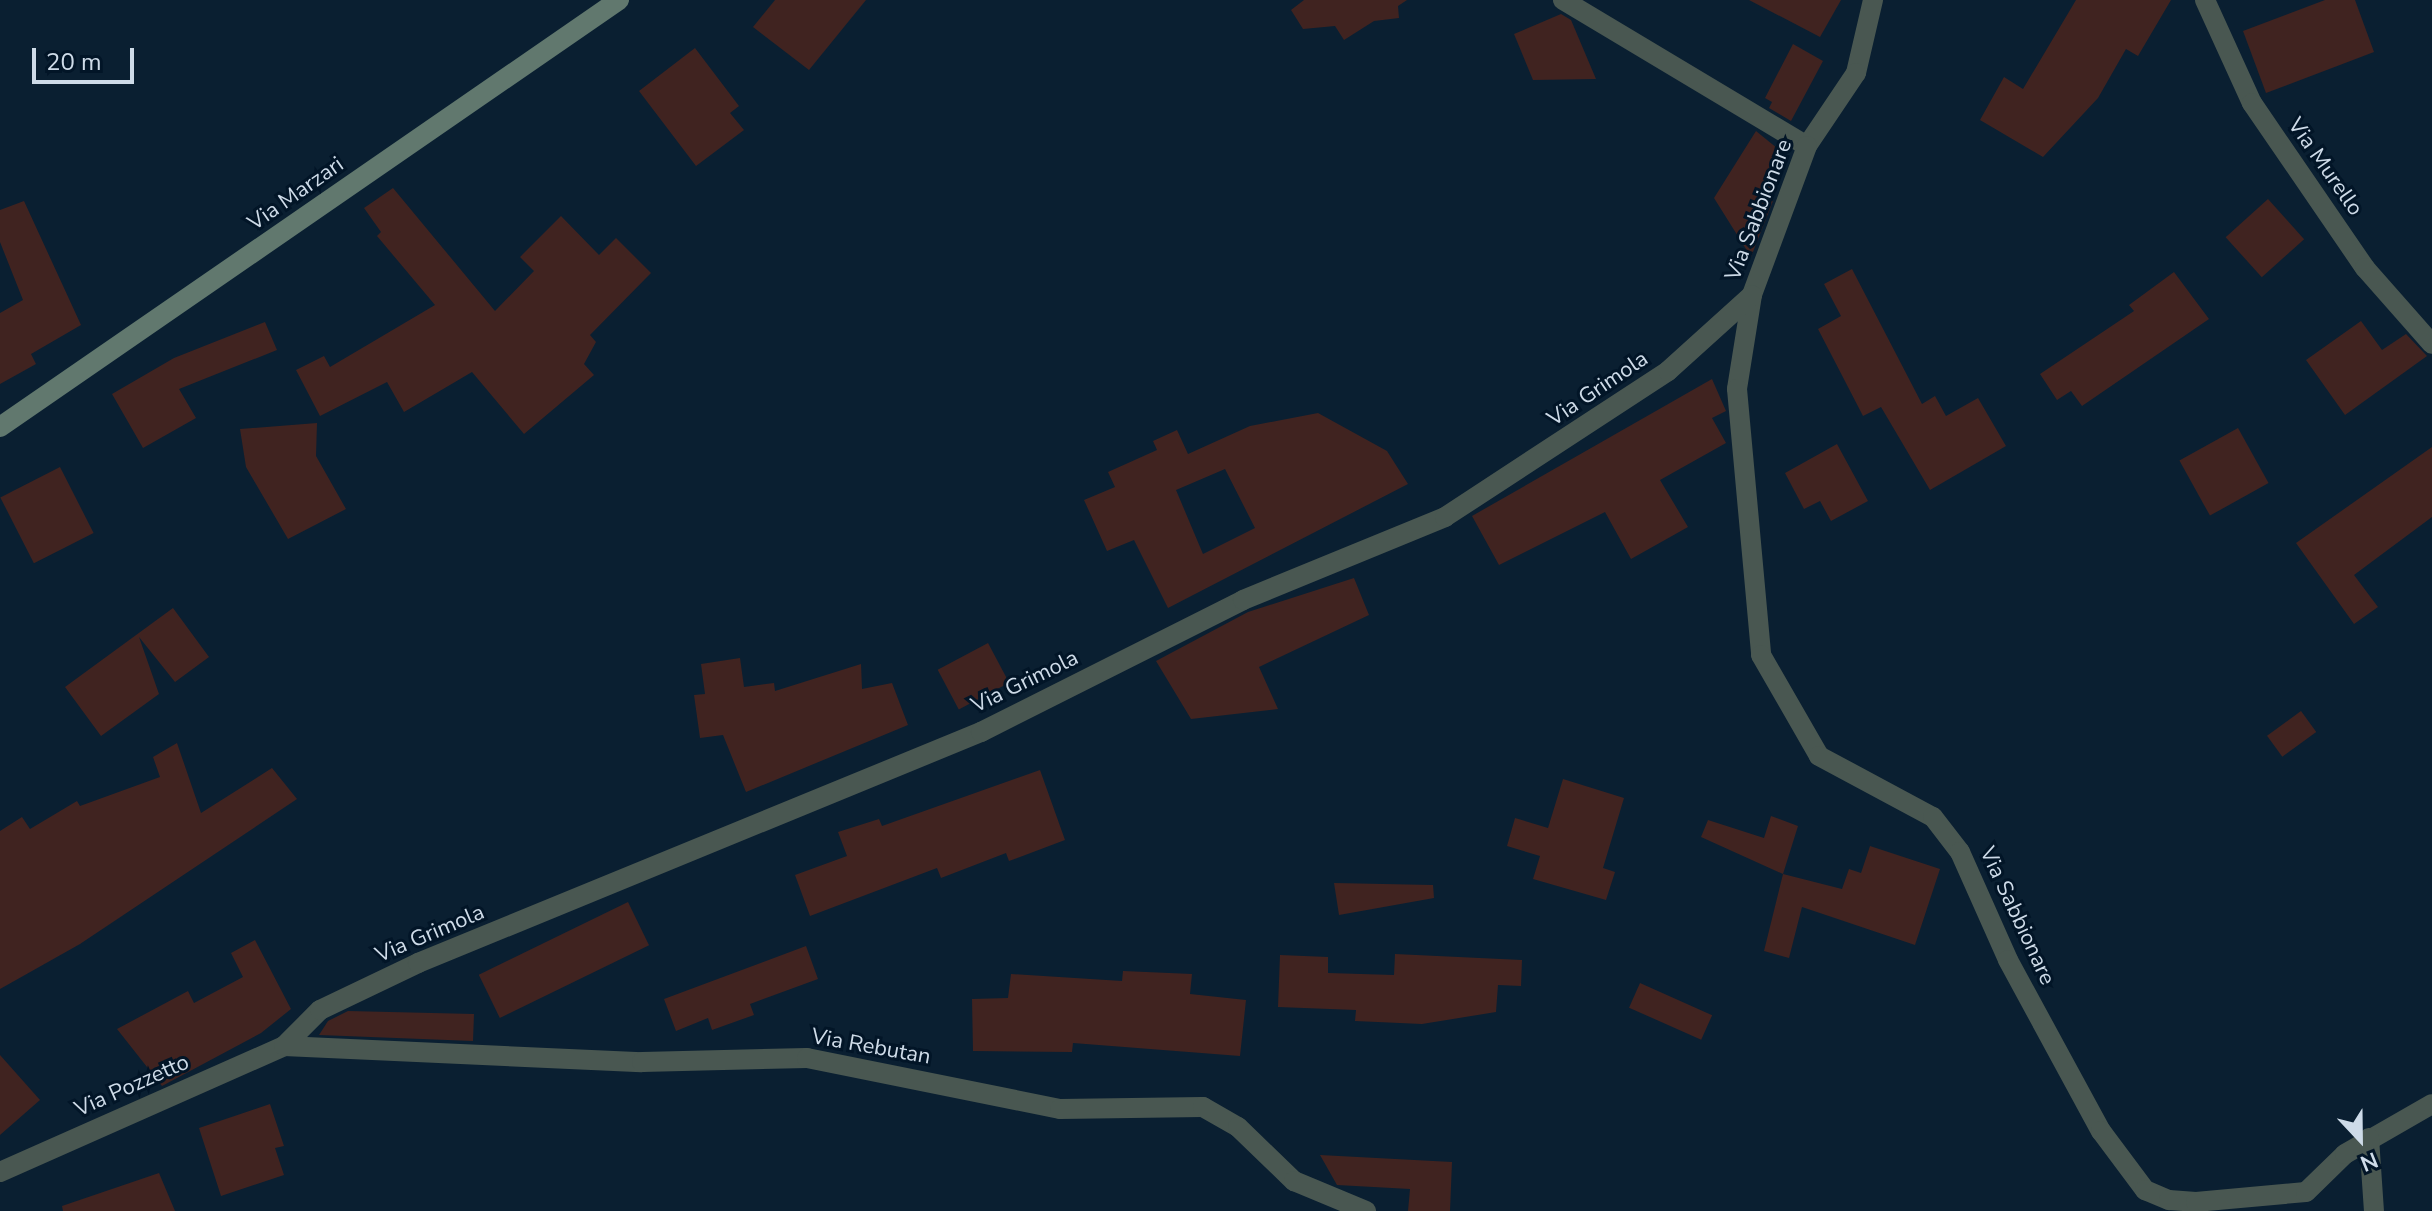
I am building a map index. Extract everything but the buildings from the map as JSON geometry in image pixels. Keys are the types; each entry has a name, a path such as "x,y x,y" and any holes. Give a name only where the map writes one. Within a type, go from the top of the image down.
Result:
{"street":[{"name":"Via Marzari","path":"0,427 619,0"},
{"path":"1563,0 1807,146"},
{"name":"Via Sabbionare","path":"1873,0 1856,73 1807,146 1752,295 1737,389 1761,655 1819,756 1933,817 1960,852 2029,999 2124,1168 2145,1190 2169,1200 2305,1202 2369,1138 2432,1104"},
{"name":"Via Murello","path":"2205,0 2252,103 2365,268 2432,344"},
{"name":"Via Grimola","path":"284,1046 320,1010 418,963 981,732 1243,600 1445,517 1668,371 1752,295"},
{"name":"Via Pozzetto","path":"0,1172 284,1046"},
{"name":"Via Rebutan","path":"284,1046 642,1062 807,1058 1060,1109 1203,1107 1238,1127 1294,1181 1366,1211"},
{"path":"2369,1138 2374,1211"}]}
